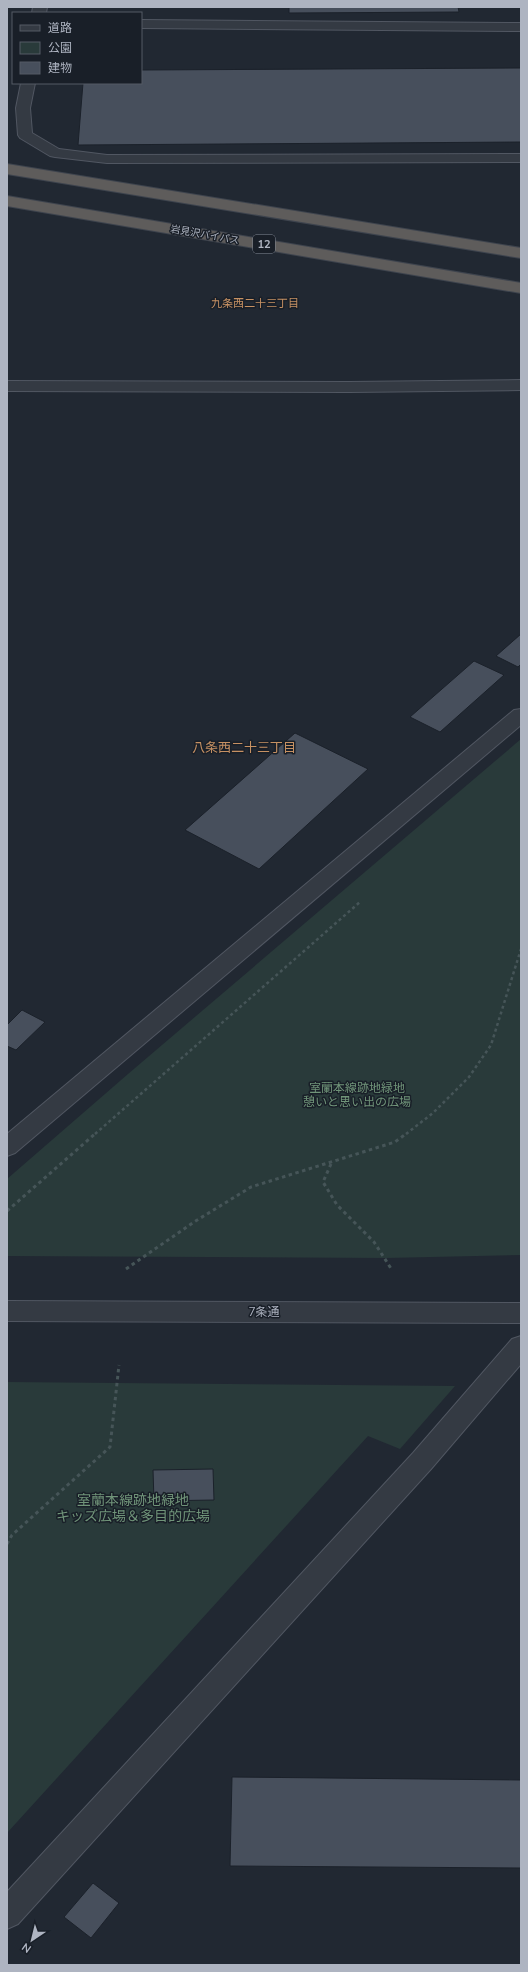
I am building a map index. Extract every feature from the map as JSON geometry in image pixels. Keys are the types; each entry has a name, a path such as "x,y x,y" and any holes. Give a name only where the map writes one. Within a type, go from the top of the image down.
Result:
{"highway":[{"path":"7,169 521,253"},
{"name":"岩見沢バイパス","path":"7,201 521,288"}],"street":[{"path":"142,24 521,27"},
{"path":"28,84 24,108 25,135 55,153 107,159 521,158"},
{"path":"7,386 349,387 521,385"},
{"path":"7,1147 521,715"},
{"name":"7条通","path":"7,1311 521,1313"},
{"path":"7,1914 422,1461 521,1346"}],"path":[{"path":"7,1211 366,897"},
{"path":"126,1269 194,1222 252,1187 331,1164 395,1142 433,1113 469,1077 491,1045 521,949"},
{"path":"331,1164 323,1182 337,1205 374,1242 392,1270"},
{"path":"7,1544 12,1535 110,1447 119,1365"}],"green space":[{"name":"室蘭本線跡地緑地 憩いと思い出の広場","path":"521,739 521,1255 386,1258 7,1256 7,1179"},
{"name":"室蘭本線跡地緑地 キッズ広場＆多目的広場","path":"7,1382 455,1386 400,1449 368,1436 7,1833"}],"building":[{"path":"289,7 458,7 459,12 289,13"},
{"path":"521,68 521,142 78,145 83,84 142,84 142,70"},
{"path":"521,634 521,664 518,667 496,656"},
{"path":"474,661 504,675 440,732 410,717"},
{"path":"295,733 368,769 259,869 185,830"},
{"path":"22,1010 45,1022 16,1050 7,1046 7,1025"},
{"path":"213,1469 214,1500 154,1501 153,1470"},
{"path":"232,1777 521,1780 521,1868 230,1866"},
{"path":"93,1883 119,1903 91,1938 64,1917"}],"district":[{"name":"九条西二十三丁目","path":"255,303"},
{"name":"八条西二十三丁目","path":"244,747"}]}
